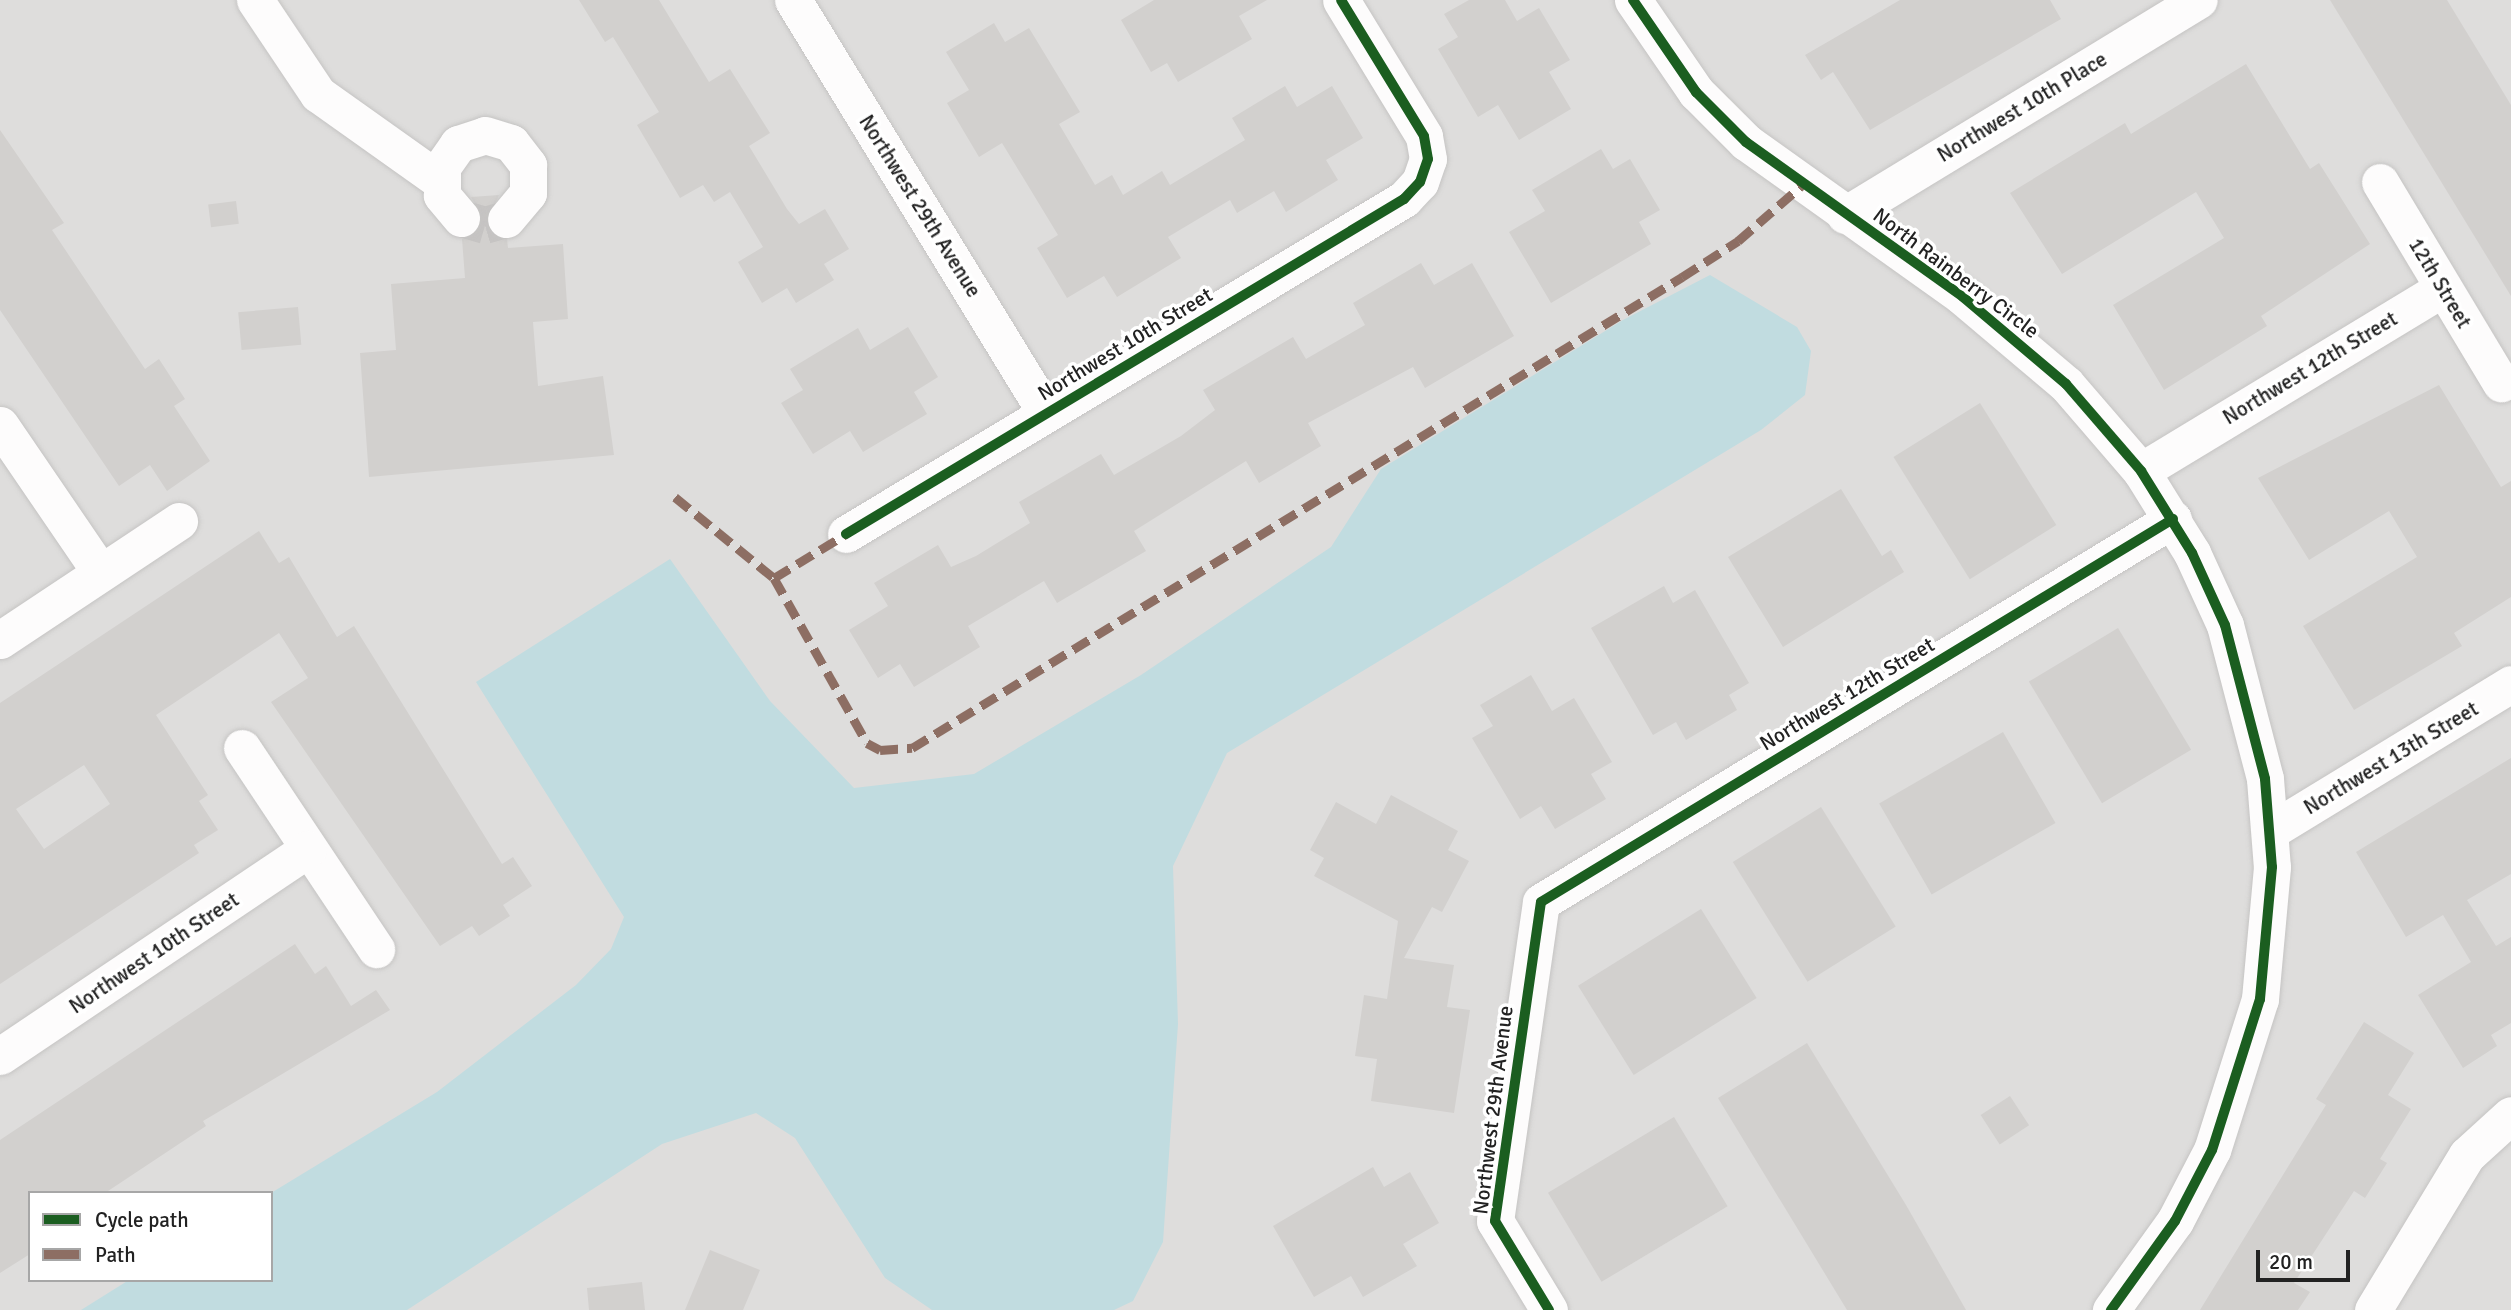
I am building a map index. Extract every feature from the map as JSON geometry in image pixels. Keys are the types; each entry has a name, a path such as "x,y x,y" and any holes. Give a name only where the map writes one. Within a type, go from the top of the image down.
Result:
{"street":[{"path":"255,0 318,94 439,180 448,207 461,218"},
{"name":"Northwest 29th Avenue","path":"793,0 1046,413"},
{"name":"Northwest 10th Street","path":"846,534 1404,199 1420,182 1428,159 1424,136 1341,0"},
{"name":"North Rainberry Circle","path":"1633,0 1696,93 1746,142 2026,348 2141,471 2174,520 2225,625 2249,701 2270,831 2270,920 2260,999 2240,1076 2212,1150 2175,1221 2111,1310"},
{"name":"Northwest 10th Place","path":"1844,215 2199,0"},
{"path":"439,180 458,144 485,135 511,143 530,179 522,206 506,219"},
{"name":"12th Street","path":"2380,182 2501,383"},
{"name":"Northwest 12th Street","path":"2141,471 2443,288"},
{"path":"0,425 99,570"},
{"name":"Northwest 12th Street","path":"1541,902 2174,520"},
{"path":"0,640 99,570 179,521"},
{"name":"Northwest 13th Street","path":"2270,831 2511,684"},
{"path":"242,748 376,949"},
{"name":"Northwest 10th Street","path":"0,1056 308,849"},
{"name":"Northwest 29th Avenue","path":"1541,902 1495,1221 1549,1310"},
{"path":"2373,1310 2467,1155 2511,1115"}],"shaded area":[{"path":"0,0 2511,0 2511,1310 0,1310"}],"water":[{"path":"1710,275 1797,327 1811,351 1805,395 1761,430 1227,753 1173,866 1178,1024 1163,1242 1133,1301 1114,1310 932,1310 885,1278 795,1138 756,1113 662,1144 407,1310 81,1310 126,1282 273,1282 273,1192 437,1092 576,985 611,949 624,917 476,682 670,559 770,701 854,788 974,774 1141,675 1331,547 1381,469 1623,320"}],"building":[{"path":"579,0 659,0 709,82 730,69 770,133 749,146 787,209 799,224 825,209 849,249 824,264 834,280 796,303 787,288 762,303 738,262 763,247 730,192 714,202 703,185 680,198 637,125 659,112 613,37 605,42"},
{"path":"1154,0 1267,0 1239,16 1252,39 1178,82 1167,63 1151,72 1121,20"},
{"path":"1469,0 1505,0 1517,21 1539,8 1570,60 1549,72 1571,109 1519,140 1498,105 1478,117 1438,49 1458,37 1444,14"},
{"path":"1900,0 2050,0 2061,19 1870,130 1833,72 1821,80 1805,55"},
{"path":"2330,0 2447,0 2511,105 2511,296"},
{"path":"994,23 1005,42 1029,28 1080,112 1059,124 1095,185 1112,175 1123,195 1162,171 1170,185 1245,140 1232,118 1285,86 1297,107 1332,86 1363,138 1326,160 1338,180 1286,212 1274,191 1237,213 1230,200 1168,237 1181,258 1117,297 1104,276 1067,298 1037,248 1058,235 1002,143 979,157 947,103 969,90 946,52"},
{"path":"2246,64 2310,169 2319,163 2370,244 2261,316 2267,326 2164,390 2113,305 2224,238 2196,192 2062,274 2010,193 2125,123 2131,134"},
{"path":"0,130 64,223 52,230 145,369 159,359 185,399 174,406 210,461 167,491 150,465 119,486 0,310"},
{"path":"1601,149 1613,169 1630,159 1660,210 1639,222 1651,244 1551,303 1509,232 1545,211 1532,190"},
{"path":"499,195 486,225 507,239 508,248 563,244 568,319 533,322 538,386 603,376 614,455 369,477 360,353 396,350 391,284 465,278 462,239 475,234 482,215 471,197"},
{"path":"236,201 239,224 211,227 208,204"},
{"path":"1421,263 1434,285 1472,263 1514,336 1425,388 1413,367 1308,423 1321,446 1259,483 1246,461 1134,531 1146,551 1057,603 1044,581 968,626 980,647 914,687 900,664 878,678 849,630 888,606 874,583 938,545 951,567 976,556 1030,523 1019,502 1101,454 1114,475 1181,436 1215,410 1203,390 1293,337 1306,359 1365,325 1353,303"},
{"path":"298,307 301,345 242,350 238,312"},
{"path":"908,327 938,377 914,392 927,414 863,452 850,431 813,454 781,403 803,390 790,369 858,328 870,350"},
{"path":"2439,385 2501,487 2511,481 2511,597 2454,633 2462,646 2354,710 2303,626 2417,557 2389,511 2309,560 2258,478"},
{"path":"1980,403 2056,525 1970,579 1893,457"},
{"path":"1841,489 1882,556 1891,550 1904,572 1783,647 1728,557"},
{"path":"259,531 279,563 289,557 337,637 354,626 502,864 513,857 532,886 503,905 510,916 479,936 472,926 440,946 271,702 308,678 279,633 156,715 208,795 199,801 218,830 194,845 199,853 0,984 0,703","holes":["84,765 110,804 44,849 16,809"]},
{"path":"1664,586 1673,603 1695,590 1749,683 1729,695 1737,710 1686,740 1676,722 1653,735 1591,628"},
{"path":"2118,628 2191,750 2102,803 2029,682"},
{"path":"1531,675 1552,711 1574,698 1612,762 1591,774 1606,799 1555,829 1541,806 1520,819 1472,738 1493,726 1480,705"},
{"path":"2003,732 2056,823 1932,894 1879,804"},
{"path":"2511,758 2511,874 2467,900 2496,946 2511,937 2511,1023 2491,1035 2497,1046 2463,1068 2418,995 2471,962 2443,915 2406,937 2356,852"},
{"path":"1391,795 1458,831 1448,850 1469,861 1442,912 1432,907 1404,958 1454,965 1447,1007 1470,1010 1454,1113 1371,1101 1377,1059 1355,1056 1364,995 1387,999 1398,921 1314,876 1324,858 1310,850 1336,802 1376,824"},
{"path":"1821,807 1896,927 1808,982 1733,862"},
{"path":"1701,909 1757,998 1634,1075 1578,986"},
{"path":"295,944 315,974 326,966 351,1006 376,990 390,1010 203,1121 206,1126 108,1191 28,1191 28,1255 0,1273 0,1140"},
{"path":"2364,1022 2414,1053 2388,1095 2411,1109 2380,1159 2387,1163 2365,1198 2354,1191 2294,1283 2310,1292 2298,1310 2200,1310 2326,1105 2316,1099"},
{"path":"1807,1043 1906,1205 1966,1310 1847,1310 1718,1098"},
{"path":"2010,1096 2029,1125 2000,1144 1981,1115"},
{"path":"1674,1117 1728,1206 1602,1282 1548,1193"},
{"path":"1373,1167 1384,1187 1410,1172 1439,1223 1403,1244 1417,1266 1363,1297 1351,1276 1314,1297 1273,1226"},
{"path":"710,1250 760,1270 743,1310 685,1310"},
{"path":"642,1282 645,1310 589,1310 587,1288"}],"tunnel":[{"path":"461,218 485,225 506,219"}],"marked path":[{"path":"774,578 867,743 880,750 912,748 1682,277 1738,241 1801,186"},
{"path":"675,497 774,578 846,534"}],"cycle path":[{"path":"846,534 1404,199 1420,182 1428,159 1424,136 1341,0"},
{"path":"1633,0 1696,92 1746,142 1963,297 2066,384 2141,471 2192,553 2225,625 2265,779 2272,867 2260,999 2212,1150 2175,1221 2111,1310"},
{"path":"1549,1310 1495,1221 1541,902 2173,519"}]}
